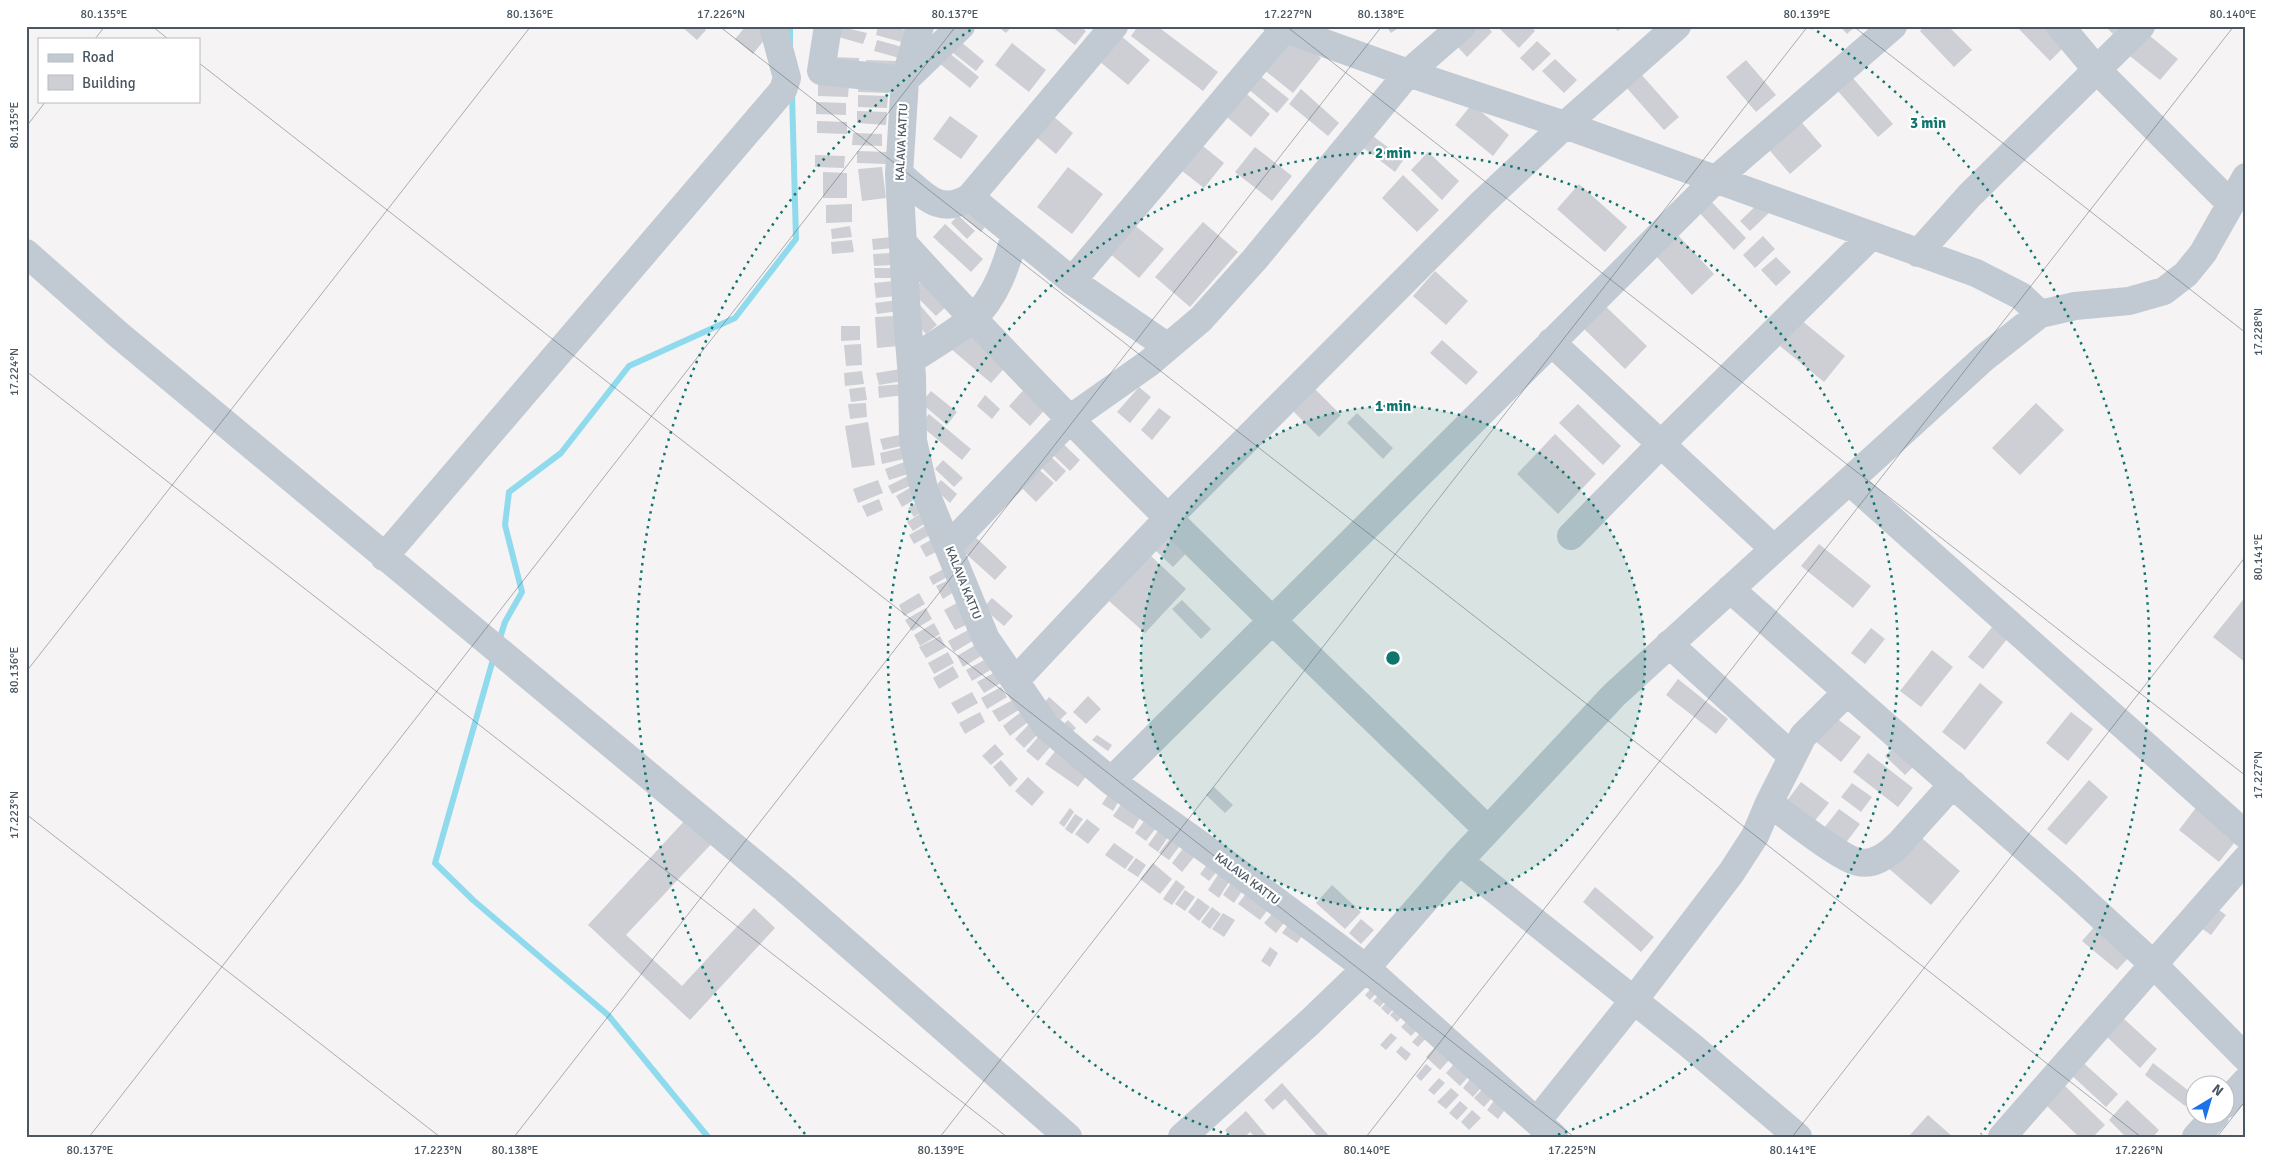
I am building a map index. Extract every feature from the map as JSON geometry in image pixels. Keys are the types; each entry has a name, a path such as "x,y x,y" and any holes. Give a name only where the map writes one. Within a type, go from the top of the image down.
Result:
{"street":[{"path":"773,26 776,42 800,69 906,80 961,26"},
{"path":"384,557 771,106 787,82 800,69 828,26"},
{"name":"KALAVA KATTU","path":"920,26 906,80 899,174 911,360 913,441 924,489 986,639 1046,726 1111,781 1220,859 1366,968 1545,1129"},
{"path":"899,174 934,202 943,206 953,206 970,197 1114,26"},
{"path":"948,547 1071,418 1168,347 1201,320 1255,260 1408,73 1462,26"},
{"path":"1015,681 1169,517 1482,203 1565,125 1677,26"},
{"path":"1111,781 1715,180 1893,26"},
{"path":"2060,26 2097,70 2230,203"},
{"path":"1918,252 1968,196 2141,26"},
{"path":"1072,281 1280,28 1565,125 1918,252 2001,284 2021,296 2040,314"},
{"path":"1182,1137 1310,1022 1366,968 1488,830 1614,695 1984,358 2040,314 2075,306 2129,301 2164,291 2186,274 2203,253 2246,177"},
{"path":"970,197 1072,281 1168,347"},
{"path":"911,360 972,318 994,290 1009,257 1015,234"},
{"path":"1571,536 1660,444 1871,236"},
{"path":"904,244 972,318 1169,517 1488,830"},
{"path":"26,253 119,336 784,888 1068,1137"},
{"path":"1552,342 1774,549"},
{"path":"1849,481 2246,835"},
{"path":"1730,589 1953,784 2153,964 2246,1058"},
{"path":"1670,644 1792,756"},
{"path":"1545,1129 1634,1000 1731,873 1755,836 1769,803 1803,736 1847,692"},
{"path":"1769,803 1844,857 1859,863 1870,862 1890,853 1953,784"},
{"path":"2002,1137 2246,858"},
{"path":"1460,861 1634,1000 1798,1137"},
{"path":"2234,1094 2246,1081"},
{"path":"2196,1137 2206,1126"}],"building":[{"path":"681,26 702,26 706,30 697,40"},
{"path":"746,26 760,26 769,34 753,54 735,39"},
{"path":"837,26 867,33 863,44 835,36"},
{"path":"878,26 891,26 908,31 905,43 876,35"},
{"path":"997,26 1012,26 1006,33"},
{"path":"1051,26 1080,26 1086,31 1075,45"},
{"path":"1138,26 1157,26 1218,72 1203,91 1131,36"},
{"path":"1386,26 1401,26 1391,33"},
{"path":"1474,26 1487,26 1492,32 1467,57 1456,45"},
{"path":"1497,26 1530,26 1535,31 1519,48"},
{"path":"1612,26 1623,26 1618,31"},
{"path":"1840,26 1856,26 1847,34"},
{"path":"1925,26 1948,26 1972,50 1954,67 1920,31"},
{"path":"2022,26 2053,26 2069,42 2050,61 2019,29"},
{"path":"2105,26 2121,26 2113,34"},
{"path":"2144,31 2178,59 2160,80 2126,53"},
{"path":"1291,34 1321,58 1293,93 1263,69"},
{"path":"1121,36 1150,60 1128,85 1099,61"},
{"path":"877,40 906,48 903,59 874,51"},
{"path":"1537,41 1551,54 1533,71 1520,58"},
{"path":"961,42 984,61 976,71 952,52"},
{"path":"1012,43 1046,70 1029,92 995,65"},
{"path":"948,52 979,77 970,88 939,63"},
{"path":"830,57 859,58 859,70"},
{"path":"1555,59 1577,80 1564,93 1542,71"},
{"path":"866,60 896,61 895,73 865,72"},
{"path":"1746,60 1776,95 1756,112 1726,77"},
{"path":"1640,73 1679,117 1664,130 1625,86"},
{"path":"1258,74 1289,99 1277,113 1247,88"},
{"path":"1852,77 1893,124 1878,137 1837,90"},
{"path":"859,80 889,81 888,93 858,92"},
{"path":"818,83 849,85 848,97 818,96"},
{"path":"1301,89 1339,123 1328,136 1289,104"},
{"path":"1242,90 1270,114 1251,137 1222,113"},
{"path":"858,95 888,96 887,108 858,107"},
{"path":"816,102 846,103 846,115 816,114"},
{"path":"1472,104 1509,135 1493,156 1455,125"},
{"path":"857,111 887,112 886,125 857,123"},
{"path":"950,116 978,136 961,159 933,139"},
{"path":"1053,116 1073,133 1056,154 1035,136"},
{"path":"1797,117 1822,146 1790,174 1765,145"},
{"path":"817,121 847,122 847,134 817,133"},
{"path":"853,133 882,134 882,146 852,145"},
{"path":"1370,134 1404,159 1395,172 1361,146"},
{"path":"1198,142 1224,163 1204,188 1177,167"},
{"path":"1255,147 1292,176 1272,201 1235,172"},
{"path":"857,151 887,152 886,164 857,163"},
{"path":"1428,152 1459,181 1442,200 1411,170"},
{"path":"815,155 845,156 844,168 815,167"},
{"path":"882,167 886,198 862,201 858,169"},
{"path":"1068,167 1103,194 1072,234 1037,207"},
{"path":"823,172 847,173 847,198 823,198"},
{"path":"1403,175 1439,210 1417,232 1382,198"},
{"path":"1579,184 1627,227 1605,252 1557,209"},
{"path":"1707,197 1746,238 1734,250 1695,208"},
{"path":"1761,201 1771,211 1750,231 1740,221"},
{"path":"852,204 852,222 826,223 826,205"},
{"path":"968,204 989,222 981,232 959,214"},
{"path":"958,215 975,231 967,239 951,223"},
{"path":"1203,222 1238,252 1190,307 1155,277"},
{"path":"1132,223 1164,249 1139,278 1108,252"},
{"path":"945,224 983,259 971,272 933,237"},
{"path":"850,226 852,237 832,239 831,229"},
{"path":"1676,233 1714,274 1692,295 1654,254"},
{"path":"1763,236 1775,249 1755,268 1743,255"},
{"path":"892,237 893,248 873,250 872,239"},
{"path":"852,240 854,252 832,254 831,242"},
{"path":"892,253 893,265 874,266 873,254"},
{"path":"1776,257 1791,272 1776,286 1761,270"},
{"path":"874,268 892,268 892,278 875,278"},
{"path":"1435,271 1468,301 1446,325 1413,296"},
{"path":"926,277 951,302 936,316 911,291"},
{"path":"894,281 896,296 876,298 874,283"},
{"path":"898,300 899,311 877,314 875,303"},
{"path":"1601,302 1647,346 1625,369 1579,324"},
{"path":"920,305 937,325 926,334 909,315"},
{"path":"896,316 898,346 877,348 875,317"},
{"path":"1801,320 1845,356 1824,382 1780,346"},
{"path":"970,325 1011,361 991,383 950,348"},
{"path":"841,326 860,326 860,340 841,341"},
{"path":"1442,340 1478,372 1466,385 1430,353"},
{"path":"861,344 862,365 846,366 844,345"},
{"path":"901,369 903,381 879,385 876,373"},
{"path":"862,371 864,384 845,386 844,373"},
{"path":"1030,383 1051,403 1030,426 1009,406"},
{"path":"903,384 904,395 879,398 878,386"},
{"path":"865,387 867,400 851,402 849,389"},
{"path":"1139,387 1151,397 1130,423 1117,412"},
{"path":"1315,389 1341,415 1319,437 1293,411"},
{"path":"931,391 957,412 947,425 921,403"},
{"path":"985,395 1000,409 992,419 977,406"},
{"path":"866,403 867,417 850,419 848,404"},
{"path":"2036,403 2064,430 2020,475 1992,448"},
{"path":"1578,404 1621,446 1603,465 1559,423"},
{"path":"1159,408 1171,417 1152,440 1141,430"},
{"path":"1357,413 1393,448 1383,459 1347,423"},
{"path":"929,414 971,449 962,460 920,425"},
{"path":"868,422 875,465 852,468 845,426"},
{"path":"904,434 906,445 883,450 880,439"},
{"path":"1555,434 1596,474 1558,514 1517,474"},
{"path":"1056,437 1080,460 1070,471 1045,447"},
{"path":"905,447 908,458 882,464 880,453"},
{"path":"1046,452 1066,471 1056,482 1036,462"},
{"path":"943,460 963,478 954,487 935,469"},
{"path":"907,461 911,473 889,480 885,469"},
{"path":"1034,465 1054,483 1036,502 1017,483"},
{"path":"910,475 914,484 892,494 888,486"},
{"path":"878,480 883,493 858,503 853,489"},
{"path":"941,480 957,494 950,503 934,488"},
{"path":"913,486 919,497 902,507 896,496"},
{"path":"879,499 883,510 867,517 862,506"},
{"path":"919,501 925,510 914,517 908,508"},
{"path":"923,512 929,521 913,531 907,522"},
{"path":"927,525 932,534 914,544 909,535"},
{"path":"1176,529 1193,546 1173,567 1155,550"},
{"path":"968,530 1007,567 995,580 955,544"},
{"path":"934,538 940,550 926,557 920,546"},
{"path":"1819,544 1871,586 1853,608 1801,566"},
{"path":"1151,556 1186,589 1145,633 1109,601"},
{"path":"945,568 949,576 933,585 929,577"},
{"path":"951,579 957,590 943,599 936,586"},
{"path":"919,593 925,604 904,616 899,605"},
{"path":"2246,596 2246,663 2213,637"},
{"path":"992,598 1013,616 1004,626 983,608"},
{"path":"1182,600 1211,629 1201,639 1172,609"},
{"path":"957,603 968,624 955,630 944,610"},
{"path":"926,608 932,619 912,631 905,620"},
{"path":"1997,621 2012,633 1983,669 1968,657"},
{"path":"934,623 940,634 920,646 914,635"},
{"path":"1871,628 1885,639 1865,664 1851,653"},
{"path":"968,630 974,640 954,652 948,641"},
{"path":"940,636 946,647 926,658 919,647"},
{"path":"977,644 983,655 963,667 957,656"},
{"path":"1932,650 1953,667 1921,707 1900,691"},
{"path":"948,652 954,663 934,674 928,663"},
{"path":"986,659 992,669 972,681 966,670"},
{"path":"953,666 959,677 939,689 933,678"},
{"path":"997,671 1004,681 984,693 977,682"},
{"path":"1678,679 1728,719 1716,734 1666,695"},
{"path":"1980,683 2003,702 1965,750 1942,732"},
{"path":"1001,687 1007,697 987,709 981,698"},
{"path":"972,692 978,703 958,714 951,703"},
{"path":"1088,696 1101,709 1086,724 1073,712"},
{"path":"1049,697 1067,713 1060,720 1043,704"},
{"path":"1013,700 1019,710 999,722 992,711"},
{"path":"980,712 985,722 965,734 959,723"},
{"path":"1021,712 1028,722 1010,736 1003,726"},
{"path":"2071,712 2093,729 2068,761 2046,743"},
{"path":"1835,717 1861,737 1841,762 1815,741"},
{"path":"1068,720 1076,728 1068,736 1060,728"},
{"path":"1029,724 1039,733 1024,748 1015,739"},
{"path":"1097,735 1112,745 1108,751 1092,740"},
{"path":"1039,736 1051,746 1038,761 1026,751"},
{"path":"1900,741 1920,760 1905,775 1885,756"},
{"path":"995,744 1004,754 991,765 982,756"},
{"path":"1057,749 1089,772 1078,787 1045,764"},
{"path":"1868,753 1913,788 1898,807 1853,772"},
{"path":"1001,760 1018,779 1010,787 993,767"},
{"path":"1028,777 1044,792 1032,806 1015,791"},
{"path":"2089,780 2108,797 2066,845 2047,829"},
{"path":"1801,782 1829,803 1813,823 1786,802"},
{"path":"1852,783 1872,797 1861,812 1841,797"},
{"path":"1214,787 1233,805 1225,813 1206,795"},
{"path":"1109,793 1120,799 1113,811 1102,804"},
{"path":"1124,800 1143,813 1133,829 1113,816"},
{"path":"2198,805 2239,837 2219,862 2179,830"},
{"path":"1070,808 1074,812 1064,827 1059,823"},
{"path":"1839,809 1860,824 1845,844 1824,828"},
{"path":"1075,814 1083,819 1072,834 1065,829"},
{"path":"689,816 715,840 626,935 682,986 754,908 775,928 690,1020 588,925"},
{"path":"1148,816 1159,824 1146,841 1135,833"},
{"path":"1087,819 1100,829 1088,844 1075,834"},
{"path":"1160,828 1170,834 1158,852 1148,845"},
{"path":"1916,833 1960,871 1931,905 1887,867"},
{"path":"1172,836 1182,843 1169,860 1159,853"},
{"path":"1114,843 1134,857 1125,869 1105,855"},
{"path":"1187,843 1198,852 1182,872 1172,863"},
{"path":"1136,858 1146,865 1138,877 1127,870"},
{"path":"1209,862 1219,869 1209,881 1200,874"},
{"path":"1153,863 1172,879 1160,894 1140,879"},
{"path":"1221,870 1232,877 1219,898 1208,890"},
{"path":"1235,877 1246,885 1234,903 1223,895"},
{"path":"1176,880 1185,887 1172,905 1163,899"},
{"path":"1332,885 1361,912 1345,929 1316,903"},
{"path":"1251,887 1273,903 1260,920 1238,904"},
{"path":"1595,887 1654,937 1641,952 1583,902"},
{"path":"1185,890 1195,897 1185,911 1175,904"},
{"path":"1198,898 1210,907 1199,921 1188,912"},
{"path":"1279,906 1290,915 1276,933 1264,923"},
{"path":"1212,907 1221,914 1210,929 1201,922"},
{"path":"2216,908 2226,915 2211,935 2201,928"},
{"path":"1223,913 1235,920 1224,937 1212,929"},
{"path":"1293,918 1308,928 1297,943 1282,933"},
{"path":"1361,919 1374,930 1361,944 1349,933"},
{"path":"2096,925 2131,955 2117,970 2082,941"},
{"path":"1270,947 1278,953 1270,967 1261,961"},
{"path":"1378,981 1383,986 1370,1000 1365,995"},
{"path":"1385,989 1391,994 1380,1007 1373,1001"},
{"path":"1391,998 1398,1004 1388,1015 1381,1008"},
{"path":"1401,1003 1408,1010 1397,1022 1390,1015"},
{"path":"1414,1014 1424,1023 1411,1036 1401,1027"},
{"path":"2123,1018 2157,1049 2140,1068 2106,1036"},
{"path":"1423,1030 1429,1035 1418,1047 1412,1042"},
{"path":"1391,1033 1397,1038 1386,1050 1380,1045"},
{"path":"1401,1046 1411,1054 1406,1061 1396,1052"},
{"path":"1436,1046 1450,1059 1440,1070 1426,1057"},
{"path":"1460,1057 1475,1069 1460,1086 1446,1073"},
{"path":"2079,1059 2118,1094 2106,1107 2068,1072"},
{"path":"2153,1063 2184,1087 2184,1105 2145,1075"},
{"path":"1426,1064 1432,1069 1421,1081 1416,1076"},
{"path":"1475,1073 1486,1082 1473,1097 1463,1088"},
{"path":"1439,1078 1445,1083 1434,1095 1428,1090"},
{"path":"1282,1083 1330,1137 1318,1137 1285,1099 1273,1110 1264,1100"},
{"path":"1488,1083 1498,1091 1484,1107 1474,1098"},
{"path":"2064,1085 2105,1125 2093,1137 2079,1137 2045,1104"},
{"path":"1451,1088 1459,1095 1446,1109 1437,1102"},
{"path":"1499,1094 1510,1103 1498,1119 1487,1110"},
{"path":"2127,1100 2159,1130 2153,1137 2126,1137 2109,1120"},
{"path":"1460,1101 1468,1108 1457,1120 1449,1113"},
{"path":"1472,1110 1481,1118 1469,1130 1461,1122"},
{"path":"1246,1111 1268,1137 1255,1137 1250,1132 1245,1137 1230,1137 1225,1130"},
{"path":"1928,1115 1953,1137 1909,1136"}],"waterway":[{"path":"790,26 790,45"},
{"path":"499,641 505,622 522,592 505,525 509,492 561,453 629,366 735,318 796,239 792,93"},
{"path":"494,656 435,863 473,900 608,1015 708,1137"}]}
